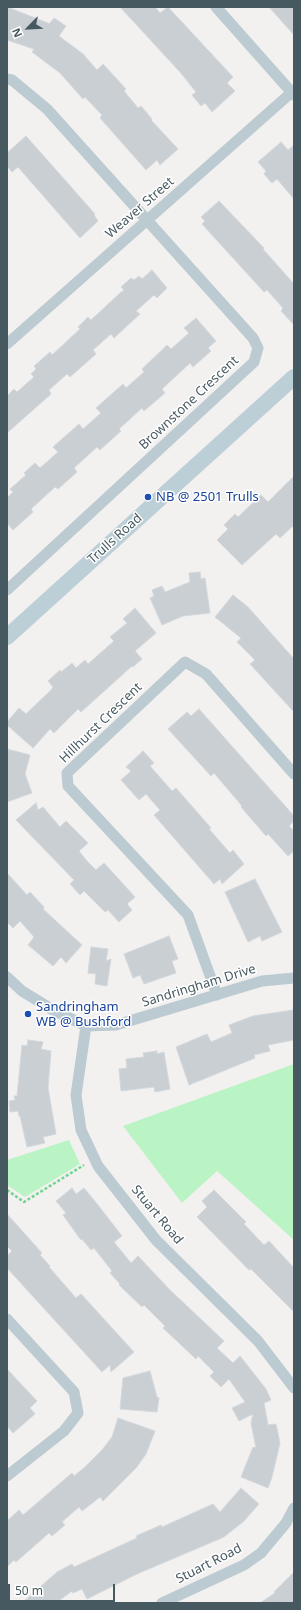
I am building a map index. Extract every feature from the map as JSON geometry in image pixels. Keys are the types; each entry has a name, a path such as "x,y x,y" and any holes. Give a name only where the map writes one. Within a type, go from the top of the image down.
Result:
{"street":[{"path":"216,7 293,93"},
{"name":"Brownstone Crescent","path":"7,79 12,80 47,109 146,221 253,338 258,348 254,362 7,590"},
{"name":"Weaver Street","path":"7,344 293,93"},
{"name":"Trulls Road","path":"7,637 294,377"},
{"name":"Hillhurst Crescent","path":"217,995 188,914 68,786 67,773 185,662 206,674 294,774"},
{"name":"Sandringham Drive","path":"7,977 22,991 53,1010 86,1026 116,1025 262,981 294,978"},
{"name":"Stuart Road","path":"86,1026 76,1095 81,1130 98,1166 156,1240 258,1341 294,1388"},
{"path":"7,1319 74,1392 78,1413 64,1431 7,1476"},
{"name":"Stuart Road","path":"162,1603 250,1561 261,1553 276,1536 286,1523 294,1508"}],"path":[{"path":"7,1190 24,1202 94,1158"}],"green space":[{"path":"294,1064 294,1240 217,1171 182,1203 123,1126"},
{"path":"69,1140 80,1164 25,1197 7,1185 7,1160"}],"building":[{"path":"7,7 49,24 54,18 66,26 59,36 83,54 97,70 103,64 126,89 124,91 138,108 141,106 152,119 151,120 178,149 160,165 157,160 146,170 100,118 102,115 85,97 83,99 60,73 32,52 34,49 7,40"},
{"path":"120,7 155,7 160,13 168,7 233,77 227,83 235,91 212,112 205,103 201,106 192,95 196,92 180,72"},
{"path":"269,7 294,7 294,35"},
{"path":"26,136 95,214 94,215 98,221 80,238 18,167 12,172 7,166 7,153"},
{"path":"281,142 288,150 294,145 294,199 277,179 272,183 264,174 266,171 258,162"},
{"path":"219,201 264,248 263,249 294,284 294,325 281,311 283,308 267,290 264,292 202,224 205,221 201,217"},
{"path":"152,270 167,288 157,298 154,295 136,311 140,314 114,338 111,334 93,350 96,354 70,377 67,374 49,390 51,394 7,433 7,396 14,389 17,392 34,377 31,374 36,369 34,366 50,352 52,355 80,329 78,327 88,317 91,320 124,290 121,287 131,278 134,280 139,276 142,279"},
{"path":"196,318 216,341 208,348 211,351 193,367 190,363 162,389 165,393 144,411 142,408 119,429 121,431 100,450 97,447 74,468 77,472 58,489 55,487 31,509 33,512 13,530 7,523 7,498 13,492 10,489 26,475 24,473 35,463 40,468 58,452 53,447 79,424 83,429 101,413 96,408 123,384 126,388 144,372 142,369 167,345 171,349 189,333 184,328"},
{"path":"294,476 294,525 280,538 276,534 242,565 217,540 228,529 224,525 235,514 238,517 261,495 268,502"},
{"path":"200,572 201,579 205,578 210,613 183,616 162,625 150,598 154,596 152,590 162,586 165,592 190,582 189,573"},
{"path":"233,595 248,607 294,659 294,712 250,664 255,660 237,642 241,638 215,617"},
{"path":"135,608 156,633 135,651 142,659 133,667 132,666 81,712 78,709 54,733 50,729 33,748 7,725 7,722 19,708 26,714 52,689 53,687 48,681 60,670 61,672 72,663 76,668 85,660 88,664 114,641 110,637 127,623 123,619"},
{"path":"199,709 294,816 294,821 289,826 294,831 294,851 288,856 268,834 266,836 214,773 211,776 168,729 187,712 191,716"},
{"path":"7,749 30,755 25,774 32,793 7,802"},
{"path":"143,751 154,763 150,766 172,791 176,788 211,828 209,829 230,853 233,850 244,864 222,884 220,879 214,884 154,815 160,810 146,794 139,800 121,780 131,771 126,767"},
{"path":"36,803 38,810 43,807 60,827 66,821 88,843 79,851 87,861 96,870 104,863 135,897 127,904 132,910 119,922 108,910 105,912 84,891 80,895 70,884 74,880 16,820"},
{"path":"7,873 27,895 30,892 44,907 43,909 82,945 66,963 61,957 53,966 28,945 34,937 20,921 13,928 7,922"},
{"path":"255,879 282,932 262,941 260,936 248,942 225,892"},
{"path":"169,936 178,959 172,961 176,973 144,984 140,975 133,978 124,954"},
{"path":"91,947 108,949 106,961 111,959 107,986 95,984 96,974 88,973"},
{"path":"293,1010 294,1040 268,1045 270,1051 254,1055 255,1058 189,1085 176,1047 207,1034 211,1042 232,1033 229,1025 253,1016"},
{"path":"28,1040 43,1042 41,1049 51,1051 48,1088 56,1134 43,1137 45,1143 27,1147 20,1116 18,1111 10,1112 9,1101 15,1100 14,1096 17,1096 22,1045 27,1046"},
{"path":"157,1051 157,1054 164,1052 170,1089 155,1092 154,1087 121,1091 119,1069 127,1068 126,1059 144,1057 143,1053"},
{"path":"72,1188 76,1194 84,1188 98,1205 122,1236 114,1242 131,1263 138,1256 169,1289 224,1341 217,1348 233,1363 240,1356 266,1389 271,1400 264,1403 268,1425 276,1424 280,1443 268,1488 241,1477 253,1447 256,1448 251,1423 253,1414 239,1421 232,1408 245,1402 229,1379 221,1387 210,1376 214,1372 198,1356 196,1359 163,1328 165,1326 144,1305 142,1307 119,1285 120,1284 110,1273 112,1271 94,1248 91,1250 82,1239 81,1240 63,1215 66,1213 56,1201"},
{"path":"214,1190 246,1222 244,1224 264,1245 269,1241 294,1268 294,1312 251,1269 249,1270 197,1217 207,1207 202,1201"},
{"path":"7,1214 42,1253 40,1255 50,1266 49,1267 76,1298 81,1294 134,1352 111,1372 110,1365 102,1372 7,1268 7,1256 12,1251 7,1246"},
{"path":"7,1369 37,1401 30,1408 35,1414 13,1433 7,1426"},
{"path":"150,1371 157,1397 159,1398 157,1412 120,1409 123,1378"},
{"path":"118,1418 155,1431 146,1454 136,1468 103,1501 100,1497 82,1511 79,1507 62,1522 65,1525 52,1536 49,1533 16,1562 14,1560 7,1567 7,1521 19,1510 23,1515 72,1473 74,1476 85,1467 102,1450 112,1437"},
{"path":"241,1488 259,1504 244,1521 224,1537 137,1574 87,1599 82,1589 73,1593 72,1591 56,1603 22,1603 57,1572 72,1564 74,1567 137,1538 136,1536 161,1525 162,1527 213,1504 220,1512"},
{"path":"294,1572 294,1603 260,1603 275,1593 274,1592"}],"place":[{"name":"NB @ 2501 Trulls","path":"148,497"},
{"name":"Sandringham WB @ Bushford","path":"28,1014"}]}
